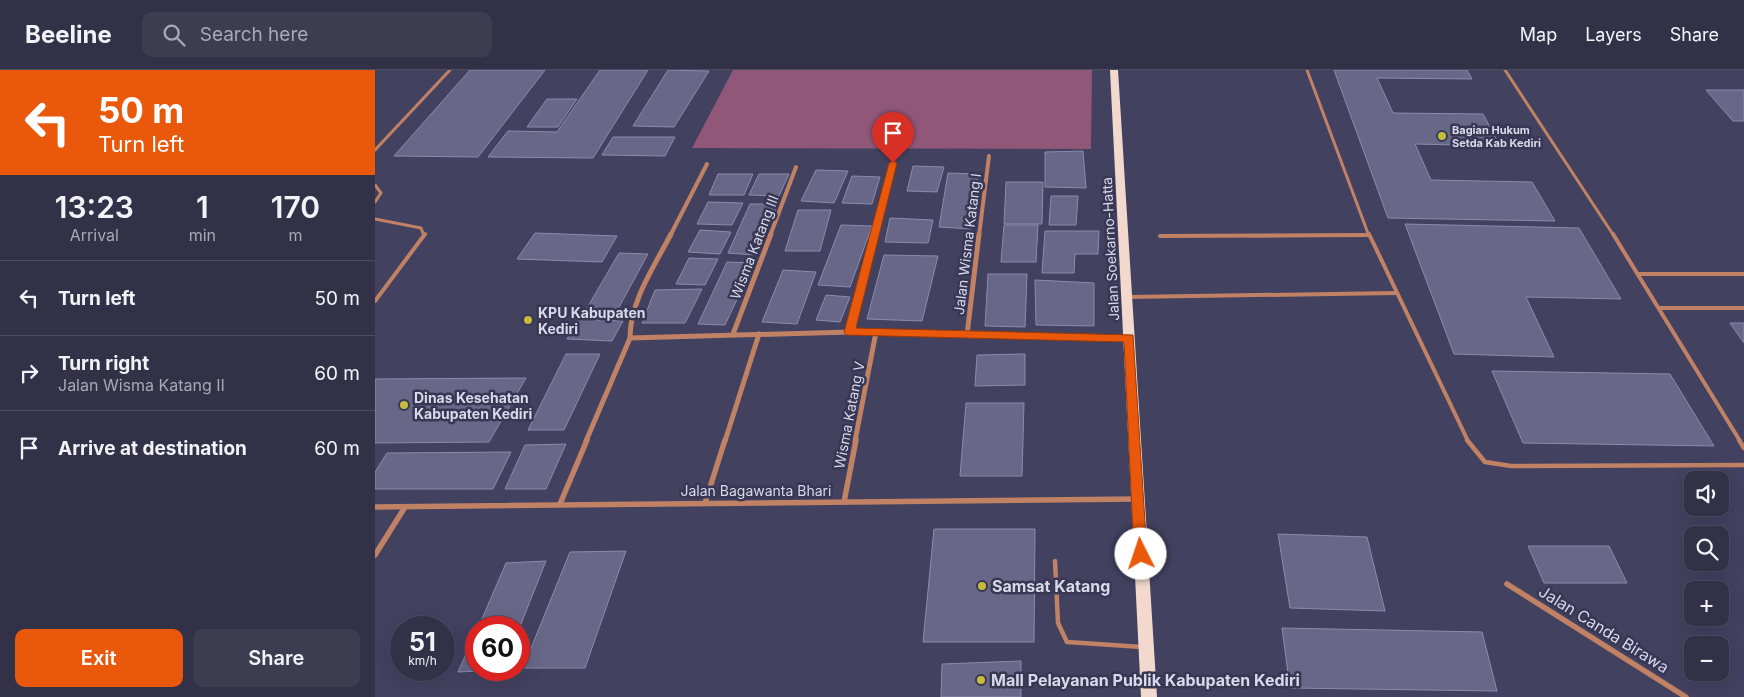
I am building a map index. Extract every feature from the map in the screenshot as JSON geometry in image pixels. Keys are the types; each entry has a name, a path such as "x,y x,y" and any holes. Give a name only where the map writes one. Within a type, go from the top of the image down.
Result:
{"main road":[{"name":"Jalan Soekarno-Hatta","path":"1114,70 1149,697"}],"street":[{"name":"Jalan Wisma Katang I","path":"967,335 989,156"},
{"path":"850,332 893,163"},
{"path":"560,504 630,338 630,320 638,298 707,164"},
{"name":"Wisma Katang III","path":"733,334 797,168"},
{"path":"630,338 876,332 1129,338"},
{"name":"Wisma Katang V","path":"844,502 876,332"},
{"path":"705,503 759,334"},
{"name":"Jalan Bagawanta Bhari","path":"375,507 1137,499"},
{"path":"375,555 405,507"},
{"name":"Jalan Canda Birawa","path":"1507,584 1686,697"}],"lane":[{"path":"375,150 450,70"},
{"path":"1307,70 1369,235 1469,444 1485,462 1511,466 1744,465"},
{"path":"1505,70 1603,218 1744,448"},
{"path":"375,185 381,193 375,202"},
{"path":"375,219 421,228 425,234 375,302"},
{"path":"1160,236 1369,235"},
{"path":"1638,274 1744,274"},
{"path":"1128,297 1396,293"},
{"path":"1659,308 1744,308"},
{"path":"1055,561 1058,623 1067,642 1147,647"}],"shaded area":[{"path":"733,70 1092,70 1091,149 692,148"}],"building":[{"path":"470,70 545,70 478,157 394,156"},
{"path":"600,70 648,70 593,158 488,157 508,131 557,132"},
{"path":"668,70 709,71 674,127 633,126"},
{"path":"1334,70 1467,70 1472,79 1377,78 1393,113 1483,114 1500,146 1415,144 1431,180 1532,182 1555,221 1388,218"},
{"path":"1706,90 1744,90 1744,121 1733,121"},
{"path":"547,99 577,99 558,127 527,127"},
{"path":"613,137 675,137 665,156 602,155"},
{"path":"1083,151 1086,188 1045,187 1045,152"},
{"path":"913,166 944,167 937,192 907,191"},
{"path":"816,170 848,171 834,203 801,201"},
{"path":"948,173 978,174 971,229 939,227"},
{"path":"718,174 753,174 744,195 709,195"},
{"path":"759,174 789,174 779,196 749,195"},
{"path":"852,176 880,177 872,204 842,203"},
{"path":"1006,182 1043,182 1042,224 1004,224"},
{"path":"1051,196 1078,196 1076,225 1049,225"},
{"path":"708,202 743,203 732,225 697,224"},
{"path":"750,204 778,204 755,255 728,253"},
{"path":"798,210 831,210 820,251 785,251"},
{"path":"890,218 933,220 928,243 885,242"},
{"path":"1405,224 1579,228 1621,299 1526,297 1554,357 1454,354"},
{"path":"841,225 872,226 850,287 818,285"},
{"path":"1004,225 1038,225 1036,262 1001,262"},
{"path":"700,230 731,232 720,254 688,252"},
{"path":"1045,231 1099,231 1098,254 1075,254 1074,273 1042,273"},
{"path":"535,233 617,236 602,262 517,259"},
{"path":"619,253 648,254 618,309 587,308"},
{"path":"884,255 938,256 922,321 867,319"},
{"path":"689,258 718,259 705,285 676,284"},
{"path":"727,262 754,263 725,325 698,324"},
{"path":"783,270 816,272 797,324 762,322"},
{"path":"988,274 1027,274 1025,327 985,326"},
{"path":"1035,280 1094,283 1094,326 1036,325"},
{"path":"702,289 685,323 642,323 655,290"},
{"path":"826,295 850,297 840,322 816,320"},
{"path":"579,319 623,321 612,341 567,339"},
{"path":"1730,323 1744,323 1744,343"},
{"path":"566,354 600,354 564,430 528,430"},
{"path":"1025,354 1025,385 975,386 977,355"},
{"path":"1492,371 1670,374 1714,446 1523,443"},
{"path":"526,378 489,442 375,443 375,379"},
{"path":"966,403 1024,403 1022,476 960,476"},
{"path":"566,444 546,489 505,489 525,445"},
{"path":"511,452 493,489 375,489 375,472 387,453"},
{"name":"Samsat Katang","path":"934,529 1035,529 1034,642 923,642"},
{"path":"1278,534 1367,537 1385,611 1290,608"},
{"path":"1528,546 1609,546 1627,583 1544,583"},
{"path":"626,551 585,668 530,668 530,651 570,552"},
{"path":"546,561 524,616 483,616 506,563"},
{"path":"1282,628 1482,632 1497,691 1290,688"},
{"path":"465,656 465,672 458,672"},
{"name":"Mall Pelayanan Publik Kabupaten Kediri","path":"1021,661 1021,697 941,697 942,664"}],"place":[{"name":"Bagian Hukum Setda Kab Kediri","path":"1442,136"},
{"name":"KPU Kabupaten Kediri","path":"528,320"},
{"name":"Dinas Kesehatan Kabupaten Kediri","path":"404,405"},
{"name":"Samsat Katang","path":"982,586"},
{"name":"Mall Pelayanan Publik Kabupaten Kediri","path":"981,680"}],"route":[{"path":"893,163 850,332 1129,338 1141,554"}]}
